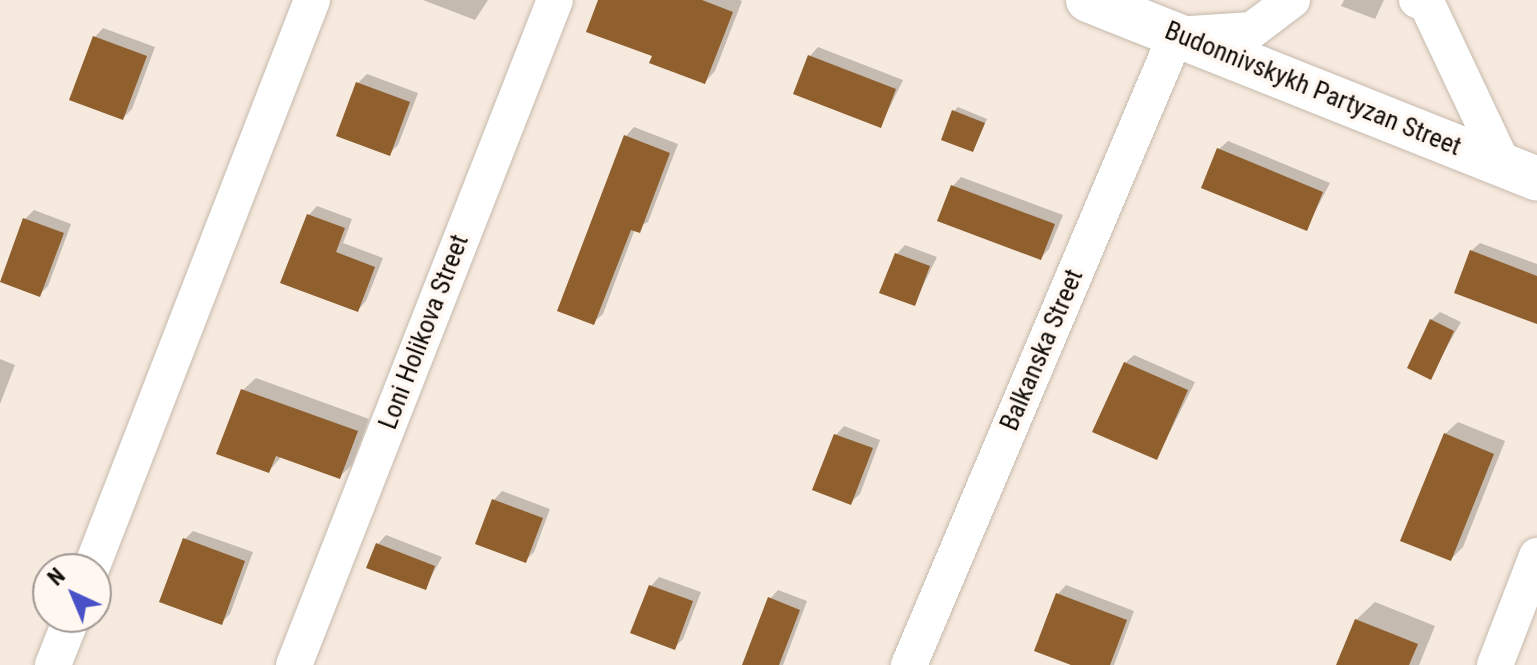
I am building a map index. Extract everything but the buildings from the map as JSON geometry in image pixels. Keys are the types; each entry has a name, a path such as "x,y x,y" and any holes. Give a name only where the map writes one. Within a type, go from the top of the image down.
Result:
{"main road":[{"name":"Budonnivskykh Partyzan Street","path":"1088,0 1520,172"}],"street":[{"path":"97,553 312,0"},
{"name":"Loni Holikova Street","path":"294,665 555,0"},
{"path":"1176,35 1252,30 1292,0"},
{"path":"1417,0 1427,4 1520,172"},
{"name":"Balkanska Street","path":"909,665 1176,35"},
{"path":"1495,665 1537,556"},
{"path":"53,665 66,633"}]}
